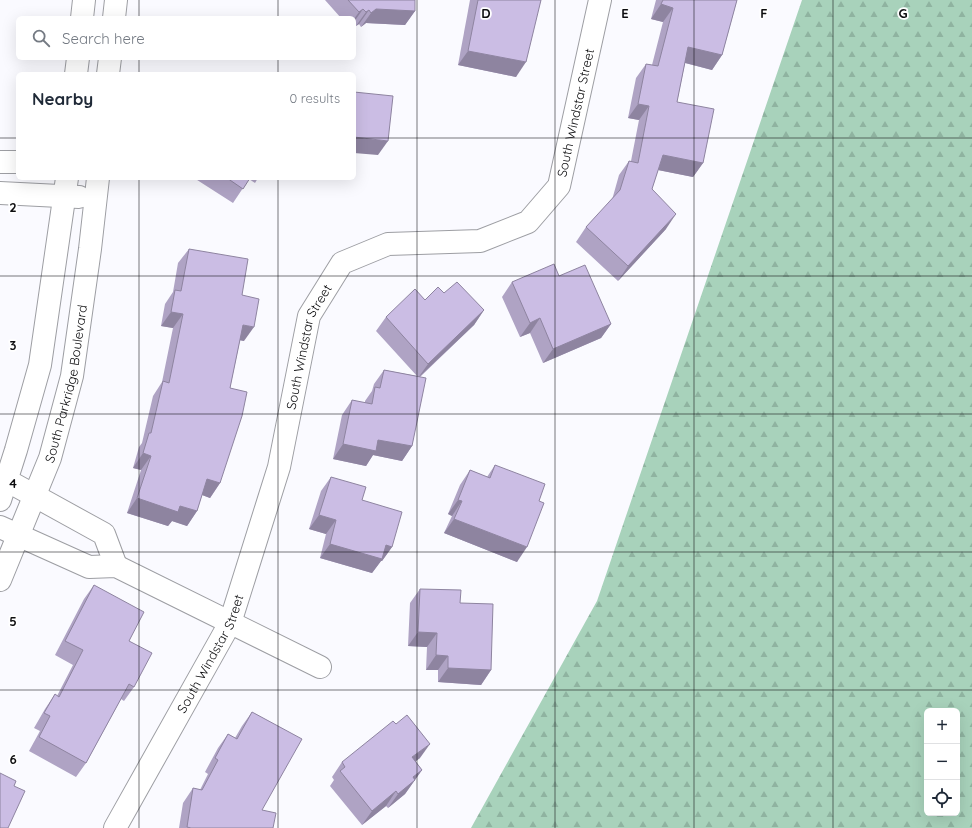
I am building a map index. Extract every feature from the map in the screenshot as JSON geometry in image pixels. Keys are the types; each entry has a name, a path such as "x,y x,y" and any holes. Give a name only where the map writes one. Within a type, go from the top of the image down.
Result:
{"street":[{"path":"82,16 84,0"},
{"path":"114,16 116,0"},
{"name":"South Windstar Street","path":"115,828 230,623 278,467 309,316 342,263 388,244 480,241 528,222 559,186 600,0"},
{"path":"76,72 78,60"},
{"path":"108,72 110,60"},
{"path":"0,162 16,162"},
{"path":"66,187 40,365 3,490 35,496 104,534 116,566"},
{"path":"0,193 66,187 96,188"},
{"name":"South Parkridge Boulevard","path":"0,580 9,531 35,496 50,458 72,376 90,249 96,188"},
{"path":"9,531 89,567 116,566 320,667"}],"green space":[{"path":"802,0 972,0 972,828 471,828 597,601"}],"building":[{"path":"348,0 415,0 415,11 376,9 371,13 369,10 366,12 363,9 359,12"},
{"path":"478,0 541,0 526,62 468,51"},
{"path":"663,0 737,0 722,55 688,47 677,102 714,109 703,163 663,155 652,189 676,214 628,266 586,227 620,190 629,161 638,163 649,106 638,104 646,64 658,66 673,8 661,4"},
{"path":"356,92 393,96 388,141 356,137"},
{"path":"230,180 249,180 243,189"},
{"path":"189,249 248,259 242,295 259,299 254,327 243,325 230,388 247,392 242,416 220,483 207,479 197,511 180,506 178,512 137,498 151,456 143,453 149,433 151,433 163,381 169,383 183,314 171,312 175,290 181,291"},
{"path":"554,264 559,276 585,265 611,324 553,349 540,318 530,323 512,282"},
{"path":"457,282 484,310 428,364 386,317 415,289 425,300 438,287 444,293"},
{"path":"384,370 426,378 412,446 378,440 376,451 343,444 352,400 372,404 375,387 380,388"},
{"path":"495,465 545,484 539,501 544,503 527,547 454,519 462,501 458,500 470,470 490,478"},
{"path":"331,477 366,487 362,500 402,512 392,547 386,545 382,559 330,544 336,520 319,515"},
{"path":"94,585 144,612 129,641 152,653 134,687 129,684 86,763 39,737 50,716 44,713 55,694 59,697 83,650 65,641"},
{"path":"420,589 461,590 460,603 493,604 491,670 448,668 448,656 436,655 437,633 418,632"},
{"path":"252,712 302,739 262,810 276,813 273,828 187,827 193,788 202,790 218,760 215,758 228,734 237,739"},
{"path":"407,715 430,744 412,757 422,770 413,777 415,780 398,794 396,791 372,811 340,771 345,767 342,762 393,721 396,724"},
{"path":"0,773 16,781 14,786 25,791 8,828 0,828"}]}
